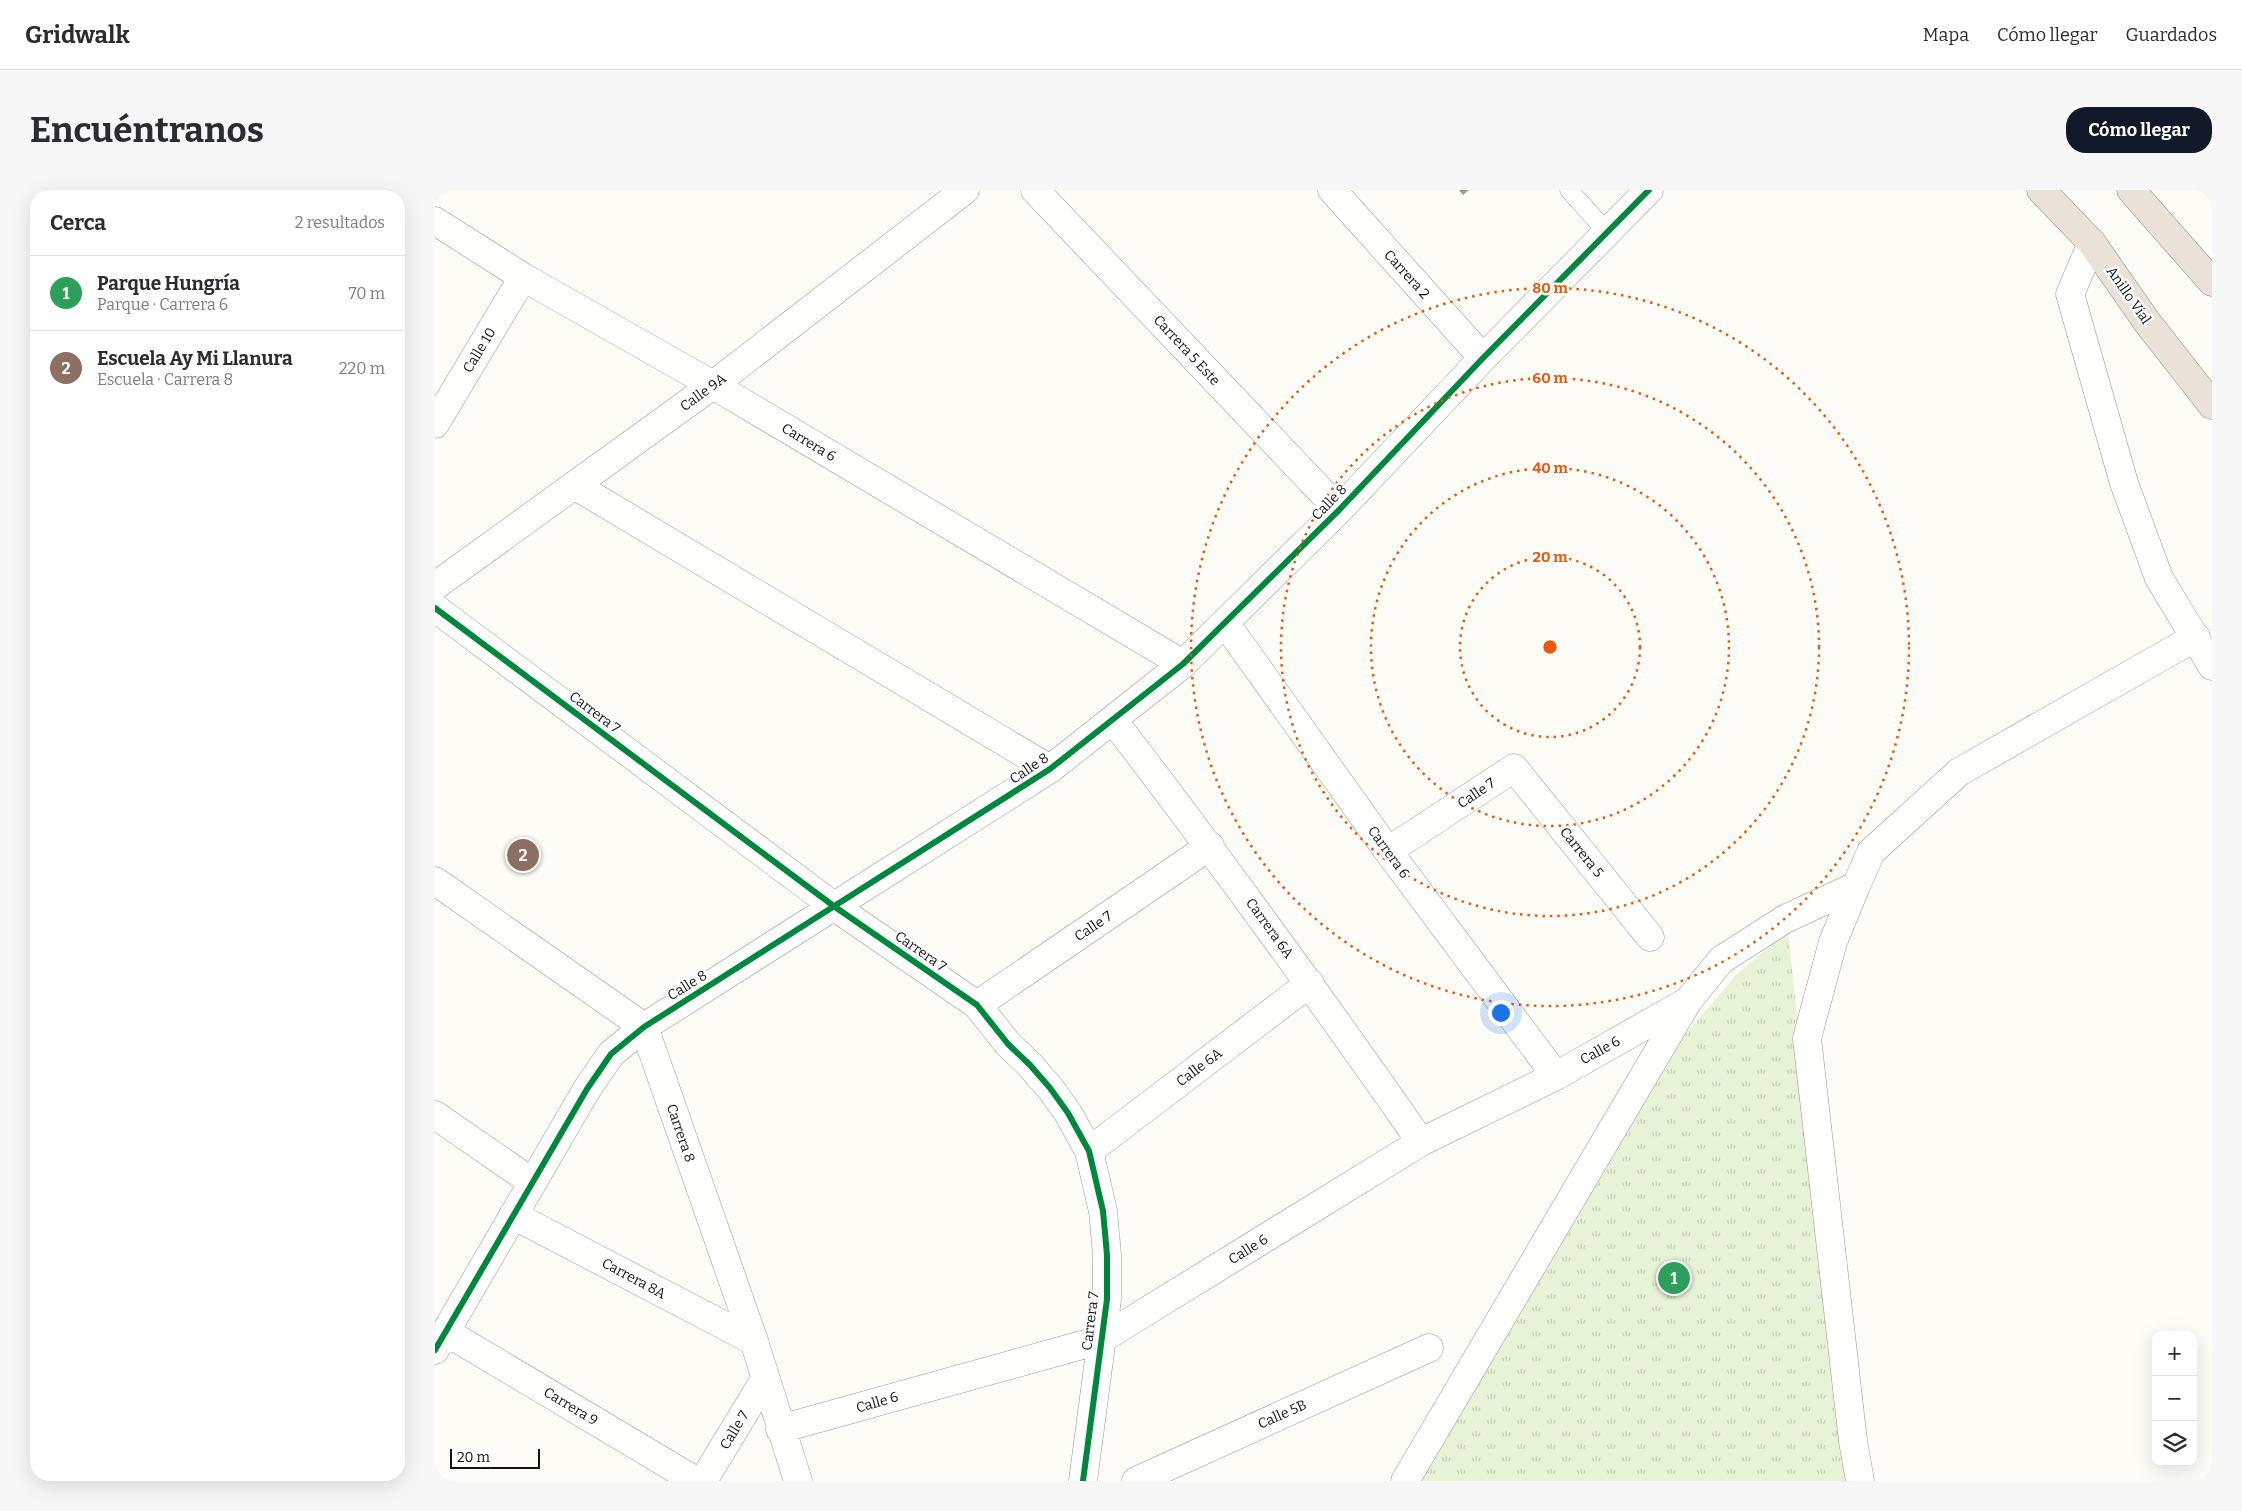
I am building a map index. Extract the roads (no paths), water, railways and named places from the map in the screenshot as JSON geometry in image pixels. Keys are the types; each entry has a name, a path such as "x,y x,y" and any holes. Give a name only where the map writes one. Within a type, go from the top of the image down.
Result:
{"highway":[{"name":"Anillo Vial","path":"2041,190 2092,243 2147,322 2212,405"},
{"path":"2131,190 2212,282"}],"street":[{"name":"Calle 9A","path":"435,586 713,385 965,190"},
{"name":"Carrera 5 Este","path":"1035,190 1339,510"},
{"name":"Carrera 2","path":"1332,190 1483,358"},
{"name":"Calle 8","path":"440,1341 598,1070 611,1054 644,1027 1050,769 1183,664 1226,624 1339,510 1483,358 1649,190"},
{"name":"Carrera 6","path":"435,221 523,277 713,385 1183,664"},
{"path":"2092,243 2070,294 2124,483 2159,578 2212,666"},
{"name":"Calle 10","path":"435,424 523,277"},
{"path":"574,485 1050,769"},
{"name":"Carrera 7","path":"435,608 835,907 977,1005 1008,1044 1030,1064 1050,1088 1068,1113 1089,1152 1103,1211 1107,1255 1107,1299 1100,1340 1083,1481"},
{"name":"Carrera 6","path":"1226,624 1388,851 1556,1076"},
{"path":"1861,1481 1853,1440 1807,1038 1833,942 1871,852 1959,772 2196,637"},
{"name":"Carrera 6A","path":"1113,720 1210,846 1310,983 1421,1142"},
{"name":"Calle 7","path":"1388,851 1514,768"},
{"name":"Carrera 5","path":"1514,768 1651,937"},
{"name":"Calle 7","path":"977,1005 1210,846"},
{"path":"435,881 644,1027"},
{"path":"1405,1481 1688,1002 1721,960 1785,919 1856,886"},
{"name":"Calle 6A","path":"1089,1152 1310,983"},
{"name":"Calle 6","path":"781,1429 1100,1340 1421,1142 1556,1076 1688,1002"},
{"name":"Carrera 8","path":"644,1027 754,1341 798,1481"},
{"path":"435,1115 533,1182"},
{"name":"Carrera 8A","path":"513,1215 754,1341"},
{"name":"Carrera 9","path":"440,1341 696,1481"},
{"name":"Calle 5B","path":"1136,1481 1429,1348"},
{"name":"Calle 7","path":"703,1481 765,1379"}],"lane":[{"path":"1569,190 1607,232"}],"place":[{"name":"Escuela Ay Mi Llanura","path":"523,855"},
{"name":"Parque Hungría","path":"1674,1278"}]}
